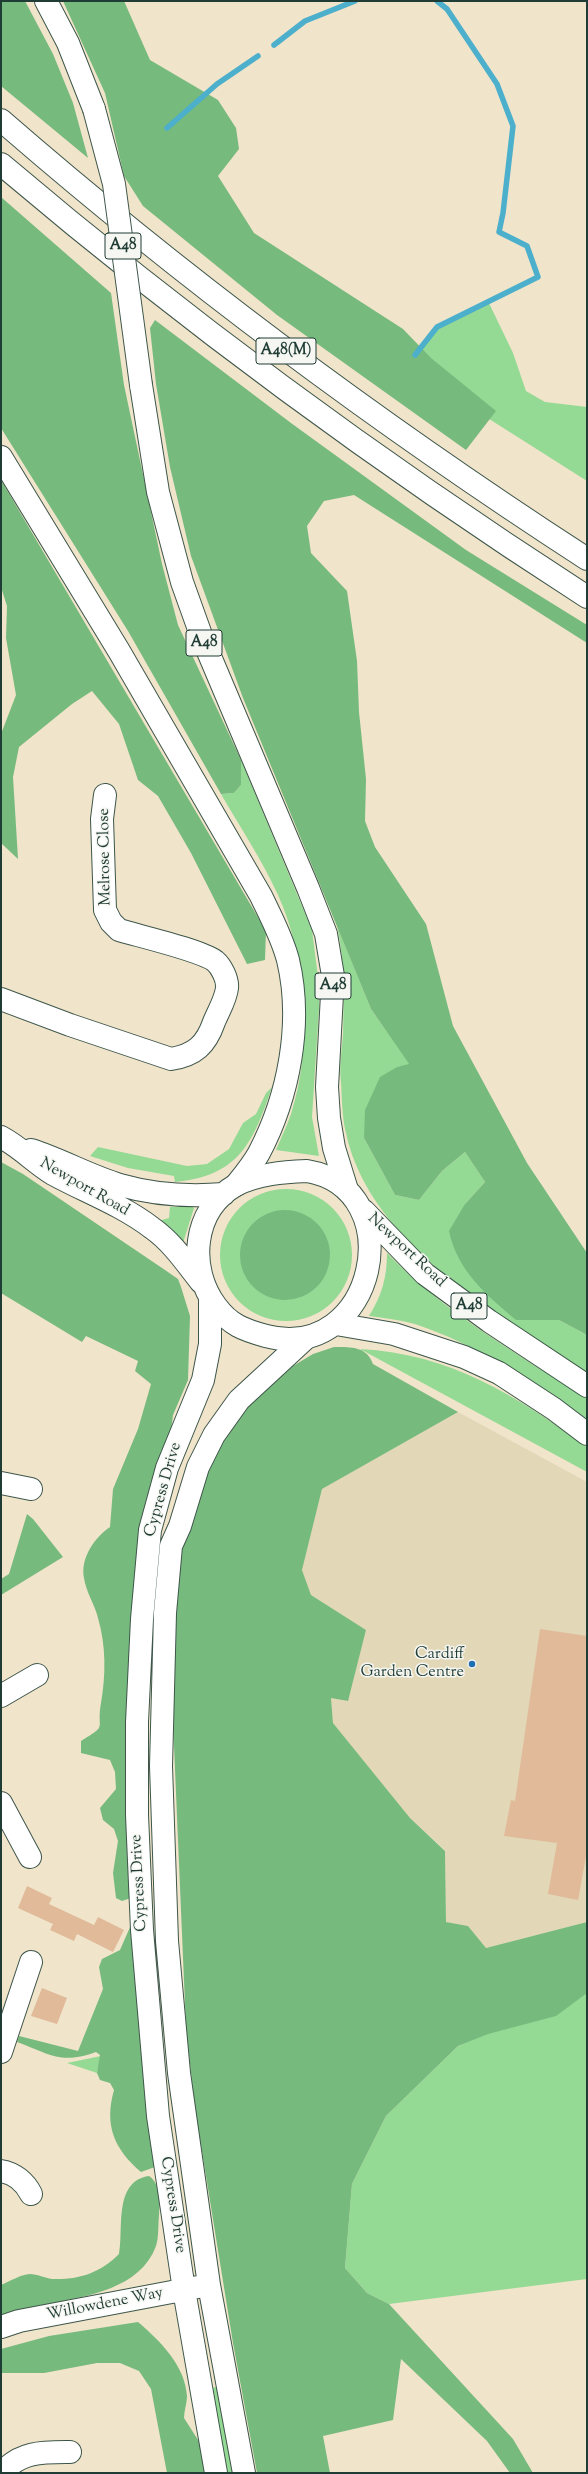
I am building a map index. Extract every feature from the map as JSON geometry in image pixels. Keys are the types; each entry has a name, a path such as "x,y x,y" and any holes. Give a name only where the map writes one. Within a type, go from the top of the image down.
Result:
{"main road":[{"name":"A48","path":"46,1 68,43 94,109 114,184 133,314 141,385 158,492 182,582 201,635 326,934 333,976 327,1087 329,1118 334,1148 347,1190"},
{"name":"A48(M)","path":"1,120 84,191 258,330 427,453 587,559"},
{"name":"A48(M)","path":"1,164 156,292 312,410 488,533 587,597"},
{"name":"A48","path":"1,457 119,651 261,896 280,934 288,960 292,985 291,1053 283,1090 270,1130 258,1154 230,1190"},
{"name":"Melrose Close","path":"1,999 152,1054 171,1059 186,1056 199,1050 209,1036 227,988 224,974 215,961 201,954 119,930 110,922 105,910 102,819 105,795"},
{"name":"Newport Road","path":"8,1141 61,1160 107,1180 144,1191 189,1196 230,1190 275,1173 307,1171 319,1173 347,1190 363,1210 425,1274 490,1322 587,1386"},
{"name":"Newport Road","path":"8,1141 51,1173 131,1214 153,1228 166,1240 206,1290 226,1320 240,1328 273,1338 306,1339"},
{"name":"Cypress Drive","path":"216,2473 184,2290 158,2116 144,1954 137,1815 137,1722 142,1619 150,1530 168,1468 203,1380 210,1344 206,1290 197,1256 199,1236 208,1213 230,1190"},
{"path":"306,1339 336,1324 347,1314 356,1300 367,1272 369,1232 363,1210"},
{"path":"336,1324 394,1334 464,1357 499,1373 554,1409 587,1434"},
{"name":"Cypress Drive","path":"244,2473 209,2285 179,2072 167,1941 161,1766 165,1613 171,1546 180,1526 198,1467 214,1435 239,1400 306,1339"},
{"path":"1,1483 31,1489"},
{"path":"1,1696 37,1675"},
{"path":"1,1804 30,1857"},
{"path":"1,2052 32,1962"},
{"path":"1,2171 16,2176 28,2186 31,2194"},
{"name":"Willowdene Way","path":"1,2327 19,2321 209,2285"},
{"path":"2,2473 10,2464 21,2457 39,2452 70,2452"}],"shaded area":[{"name":"Cardiff Garden Centre","path":"458,1412 587,1482 587,1922 486,1948 468,1926 446,1922 445,1850 410,1818 333,1723 331,1697 347,1701 366,1630 311,1595 302,1570 322,1489"}],"green space":[{"path":"1,1 25,1 53,54 73,103 88,158 1,86"},
{"path":"63,1 124,1 150,60 218,100 236,128 239,149 218,176 254,233 403,329 431,358 496,411 466,450 277,315 143,206 124,176 105,93"},
{"path":"1,197 111,293 124,385 162,564 178,625 241,760 241,785 234,793 221,794 128,631 1,428"},
{"path":"488,301 513,353 526,391 545,402 587,407 587,481 475,410 415,355 437,327"},
{"path":"155,320 291,423 466,550 587,625 587,643 354,495 324,501 307,526 311,553 347,591 357,661 359,712 366,779 365,821 375,847 426,924 453,1026 527,1163 587,1253 587,1335 559,1320 516,1320 474,1281 466,1270 453,1245 449,1231 465,1204 485,1182 465,1152 442,1171 419,1200 395,1195 364,1138 365,1110 380,1077 397,1067 409,1064 371,1009 243,698 191,556 170,467 156,384 150,328"},
{"path":"1,480 266,931 265,960 247,964 191,853 158,796 138,780 119,724 92,691 72,704 19,747 13,777 18,859 1,843 1,734 16,695 6,638 7,606 1,587"},
{"path":"241,760 312,930 320,993 312,1117 319,1156 276,1150 291,1114 298,1088 304,1032 304,1003 301,974 288,920 272,882 221,794 234,793 241,785"},
{"path":"337,926 371,1009 410,1065 397,1067 364,1138 395,1195 419,1200 442,1171 465,1152 485,1182 465,1204 516,1320 559,1320 587,1335 587,1375 516,1328 443,1274 410,1243 381,1209 359,1173 346,1133 343,1114 340,1070 344,1007 340,939"},
{"path":"272,1087 258,1125 250,1140 229,1164 214,1172 197,1178 175,1182 174,1176 128,1168 90,1156 98,1147 187,1166 207,1164 229,1149 243,1123 256,1114 266,1093"},
{"path":"1,1162 23,1174 178,1279 190,1316 188,1380 173,1415 170,1439 158,1470 131,1898 122,1901 116,1898 113,1873 118,1841 114,1829 103,1820 100,1808 116,1789 115,1772 110,1760 81,1753 81,1741 95,1732 100,1726 104,1671 104,1650 101,1629 97,1613 85,1583 83,1570 84,1563 94,1542 110,1527 113,1489 138,1429 151,1384 135,1371 138,1361 86,1336 82,1342 1,1293"},
{"path":"292,1189 311,1194 323,1200 333,1208 341,1218 347,1230 351,1242 351,1268 347,1280 341,1292 333,1302 323,1310 311,1316 299,1320 280,1321 261,1316 249,1310 239,1302 231,1292 225,1280 221,1268 220,1249 225,1230 231,1218 239,1208 249,1200 261,1194 273,1190"},
{"path":"191,1206 194,1208 183,1243 158,1221 169,1218 170,1207"},
{"path":"285,1210 302,1214 317,1223 326,1238 330,1255 326,1272 317,1287 302,1296 285,1300 268,1296 253,1287 244,1272 240,1255 244,1238 253,1223 268,1214"},
{"path":"387,1253 409,1275 458,1314 483,1332 587,1399 587,1422 525,1380 483,1354 461,1343 415,1324 369,1316 383,1286"},
{"path":"334,1347 346,1347 362,1351 367,1354 373,1364 458,1412 322,1489 302,1570 311,1595 366,1630 348,1701 331,1698 333,1723 410,1818 445,1851 446,1922 468,1926 486,1948 587,1922 587,1993 556,2016 488,2034 458,2046 386,2116 352,2184 345,2268 367,2293 389,2304 513,2439 533,2473 510,2473 487,2441 401,2359 393,2420 323,2436 330,2473 257,2473 233,2343 195,2108 186,2028 172,1699 179,1553 204,1468 235,1417 293,1366 313,1354"},
{"path":"360,1349 424,1359 453,1368 508,1394 587,1447 587,1472"},
{"path":"27,1514 33,1519 63,1557 1,1595 1,1579 9,1574"},
{"path":"134,1918 155,2167 141,2172 124,2154 114,2136 110,2114 114,2090 110,2083 100,2080 97,2073 100,2055 96,2052 84,2056 64,2058 47,2054 17,2042 19,2036 78,2051 103,1989 99,1967 102,1959 120,1950"},
{"path":"587,1990 587,2279 389,2304 367,2293 345,2268 352,2184 386,2116 458,2046"},
{"path":"101,2056 97,2073 67,2063"},
{"path":"149,2176 156,2184 159,2194 160,2205 158,2239 148,2261 138,2272 111,2288 79,2298 42,2306 1,2318 1,2285 30,2274 52,2279 80,2277 97,2271 112,2261 119,2254 122,2208 125,2197 130,2187 138,2180"},
{"path":"138,2322 155,2337 170,2354 182,2374 187,2396 184,2418 200,2443 206,2473 167,2473 151,2389 139,2371 120,2363 97,2363 44,2373 1,2373 1,2349 49,2336"},
{"path":"221,2386 238,2473 227,2473 211,2388"}],"building":[{"path":"540,1629 587,1636 587,1851 578,1900 548,1894 557,1843 504,1836 511,1800 515,1801"},
{"path":"27,1886 52,1898 49,1904 94,1925 98,1917 124,1930 113,1952 77,1934 74,1941 50,1930 53,1924 18,1908"},
{"path":"42,1988 67,1998 57,2024 31,2016"}],"waterway":[{"path":"274,45 305,21 355,1"},
{"path":"415,355 437,327 538,277 527,246 499,232 503,213 513,126 497,84 447,9 437,1"},
{"path":"167,128 217,84 258,56"}],"place":[{"name":"Cardiff Garden Centre","path":"472,1664"}]}
